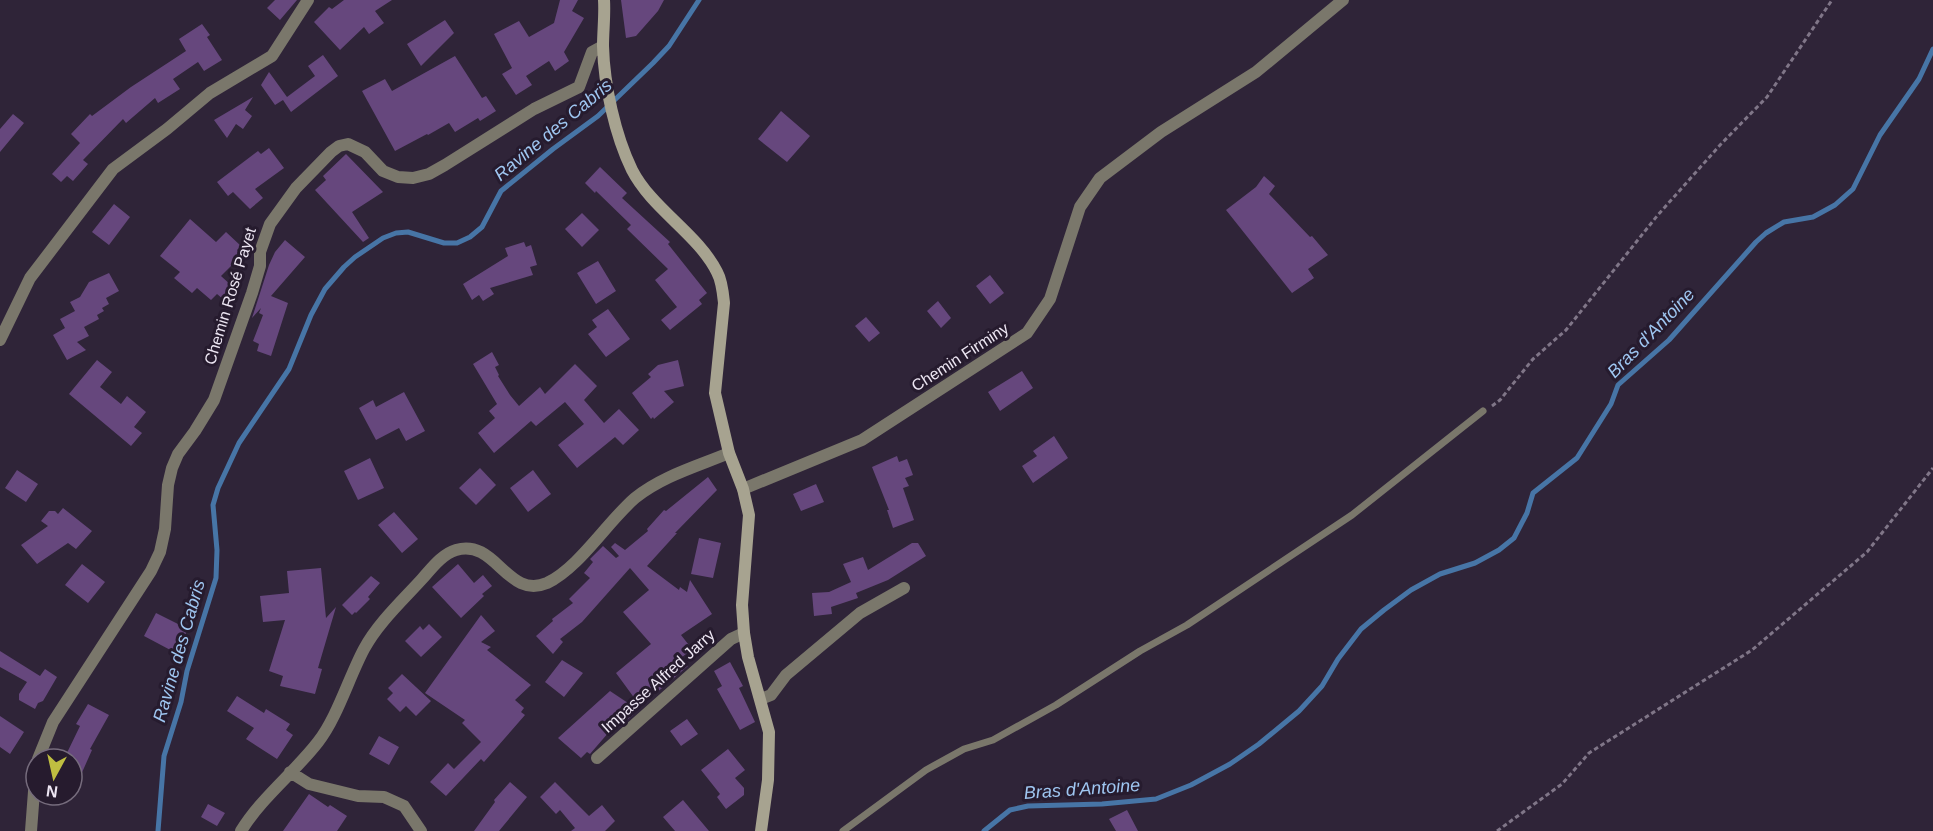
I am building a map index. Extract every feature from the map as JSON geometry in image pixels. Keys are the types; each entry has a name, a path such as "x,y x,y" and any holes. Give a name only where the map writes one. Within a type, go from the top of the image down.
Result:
{"main road":[{"path":"604,0 604,65 622,149 634,173 651,196 705,254 718,272 723,289 724,303 715,393 729,453 743,489 749,515 742,605 744,633 748,657 769,732 768,780 761,831"}],"street":[{"path":"0,340 30,278 113,169 167,129 210,93 272,56 308,0"},
{"name":"Chemin Firminy","path":"743,489 862,440 1027,333 1050,299 1080,207 1100,178 1161,132 1256,72 1342,0"},
{"name":"Chemin Rosé Payet","path":"43,747 53,722 151,571 160,552 165,530 168,485 172,468 178,454 214,400 252,293 260,266 260,252 270,224 296,188 339,146 348,144 365,152 383,171 391,174 413,178 429,174 534,109 579,87 592,52 603,46"},
{"path":"241,831 250,816 319,742 365,646 387,617 444,556 456,550 473,550 489,556 518,583 536,586 548,582 576,561 634,499 653,485 729,453"},
{"path":"761,699 771,695 786,675 860,613 904,588"},
{"name":"Impasse Alfred Jarry","path":"597,758 731,639 744,633"},
{"path":"290,772 309,784 358,796 384,797 404,806 421,831"},
{"path":"31,831 33,807"}],"lane":[{"path":"843,831 926,770 964,750 993,740 1056,705 1206,612 1352,515 1483,411"}],"path":[{"path":"1483,411 1500,400 1533,358 1566,330 1658,216 1721,144 1767,97 1832,0"},
{"path":"1497,831 1562,784 1589,753 1752,650 1866,552 1933,468"}],"building":[{"path":"275,0 297,0 280,20 267,8"},
{"path":"344,0 392,0 375,11 384,23 369,34 364,27 340,50 314,22 329,7 332,9"},
{"path":"560,0 578,0 572,11 584,18 564,52 569,61 555,71 549,61 526,76 532,85 516,95 502,74 512,68 494,34 519,21 529,37 554,23"},
{"path":"621,0 664,0 658,11 636,36 626,38"},
{"path":"445,20 454,33 421,66 407,44"},
{"path":"202,24 210,35 207,37 222,60 204,71 198,62 173,79 180,89 158,103 155,98 126,123 123,119 83,160 88,164 73,181 67,176 61,182 52,174 80,143 71,134 90,114 92,116 186,51 179,39"},
{"path":"323,55 338,76 291,112 283,100 275,105 261,85 269,72 287,97 315,76 308,66"},
{"path":"455,56 482,98 486,96 496,111 480,121 478,118 455,132 449,123 395,151 362,91 385,79 392,91"},
{"path":"253,97 245,110 252,116 243,129 236,124 227,138 214,120"},
{"path":"781,111 810,136 787,162 758,139"},
{"path":"13,114 24,123 0,152 0,129"},
{"path":"269,148 284,168 255,189 263,198 250,209 233,192 228,196 217,182 258,151 261,154"},
{"path":"346,154 383,192 352,212 369,238 363,242 315,190 326,180 323,176"},
{"path":"600,167 627,193 622,198 670,242 668,244 707,293 699,300 702,304 670,330 661,320 677,307 655,280 668,269 627,229 631,225 585,183"},
{"path":"1264,176 1275,186 1269,194 1328,255 1308,269 1314,278 1292,293 1226,210 1256,187"},
{"path":"114,204 130,217 109,245 92,232"},
{"path":"582,213 599,230 582,247 565,229"},
{"path":"190,219 216,242 226,232 241,246 237,250 242,255 221,276 233,287 223,299 217,294 211,300 197,288 192,293 174,278 180,272 160,256"},
{"path":"285,240 305,257 271,296 288,303 271,356 257,351 259,344 253,341 263,315 259,313 261,308 252,318 269,265 275,252"},
{"path":"524,242 526,247 531,245 537,265 530,267 533,275 490,288 494,294 483,301 479,295 472,300 463,284 508,256 505,248"},
{"path":"598,261 616,291 596,304 577,273"},
{"path":"109,273 119,291 106,298 109,304 97,315 99,319 84,327 89,336 77,342 86,350 67,360 53,335 65,328 60,319 75,311 70,302 80,297 89,282"},
{"path":"990,275 1004,293 990,304 976,286"},
{"path":"938,301 951,318 941,328 927,311"},
{"path":"608,309 630,339 606,357 588,334 597,327 592,320"},
{"path":"866,317 880,333 869,342 855,326"},
{"path":"492,352 499,365 495,367 498,376 519,406 540,387 545,394 575,364 597,386 584,400 604,423 619,409 639,430 623,445 615,437 577,468 558,445 584,424 565,402 536,426 531,421 494,453 478,433 495,418 489,411 497,404 473,364"},
{"path":"97,360 112,372 100,387 121,404 127,396 146,412 134,427 142,433 131,446 69,394"},
{"path":"678,360 684,386 664,391 674,402 651,419 632,393 651,377 648,374 658,365"},
{"path":"1022,371 1033,388 1000,411 988,392"},
{"path":"404,392 425,431 406,441 399,428 376,440 359,408 373,400 376,407"},
{"path":"1054,436 1068,458 1033,483 1022,466 1037,456 1033,451"},
{"path":"897,456 899,462 907,459 913,475 905,478 909,486 903,488 914,520 893,528 887,510 889,510 872,467"},
{"path":"370,458 384,488 358,500 344,471"},
{"path":"480,468 496,485 476,505 459,488"},
{"path":"17,470 38,484 26,502 5,488"},
{"path":"533,470 551,494 528,512 510,488"},
{"path":"708,477 717,490 647,566 679,590 680,587 687,592 690,580 712,614 681,635 692,649 681,658 688,666 655,694 652,691 638,703 616,673 651,644 623,612 649,590 630,568 582,622 560,639 563,642 553,654 536,636 553,621 552,619 573,603 569,599 590,578 584,573 593,562 590,559 603,546 616,558 619,556 611,547 615,543 625,550 648,531 647,529 664,510 666,511"},
{"path":"816,484 824,502 801,511 793,494"},
{"path":"63,508 92,531 76,549 68,543 37,564 21,545 48,526 41,521 49,511 55,511 58,514"},
{"path":"394,512 418,539 402,553 378,525"},
{"path":"699,538 721,543 713,578 691,574"},
{"path":"912,543 918,543 926,556 888,580 856,593 858,598 831,607 832,614 814,616 812,593 829,592 851,582 843,564 863,557 868,570"},
{"path":"82,564 105,582 88,603 65,585"},
{"path":"458,564 474,583 483,575 492,586 461,618 432,587"},
{"path":"321,568 326,618 336,607 318,668 322,669 315,694 280,686 283,676 269,671 285,620 263,622 260,596 289,593 287,571"},
{"path":"371,576 380,583 368,597 370,599 352,615 342,605"},
{"path":"156,613 188,629 176,653 144,636"},
{"path":"481,615 495,631 481,642 491,647 487,650 531,685 515,700 524,708 521,712 525,715 484,762 481,759 446,796 430,782 448,763 454,769 481,742 462,723 465,720 425,693"},
{"path":"429,624 442,637 421,657 405,641 420,626 423,630"},
{"path":"0,651 40,676 45,669 57,677 43,701 38,703 35,709 19,700 19,694 27,682 0,667"},
{"path":"562,660 583,673 564,697 545,682"},
{"path":"730,662 743,686 739,688 755,722 740,730 717,689 722,686 714,671"},
{"path":"402,674 431,701 416,716 406,706 400,712 387,699 393,693 388,688"},
{"path":"610,691 634,707 629,712 633,715 611,734 609,732 590,754 587,752 581,758 558,738"},
{"path":"237,696 264,713 266,709 290,724 286,730 293,735 277,759 246,739 254,728 227,711"},
{"path":"88,704 109,715 90,749 92,750 84,768 84,747 70,747 80,726 76,724"},
{"path":"0,716 24,732 10,754 0,747"},
{"path":"687,719 698,734 681,746 670,731"},
{"path":"379,736 399,747 389,765 369,754"},
{"path":"728,749 745,770 735,778 744,788 744,795 726,809 717,797 720,794 701,770"},
{"path":"510,782 527,797 499,831 474,831 495,802 494,800"},
{"path":"555,782 589,816 602,805 615,821 605,831 571,831 575,828 560,810 556,814 540,797"},
{"path":"309,794 347,816 337,831 283,831"},
{"path":"683,800 709,831 675,831 663,817"},
{"path":"208,804 225,813 217,826 201,817"},
{"path":"1127,810 1138,831 1116,831 1109,819"}],"waterway":[{"name":"Ravine des Cabris","path":"158,831 164,756 216,578 217,550 213,505 218,488 239,443 289,369 311,315 325,289 355,257 383,238 396,233 408,232 444,243 457,243 470,237 482,227 501,191 598,116 653,63 669,46 699,0"},
{"name":"Bras d'Antoine","path":"984,831 1010,810 1028,806 1102,804 1156,799 1191,785 1230,764 1259,744 1299,711 1322,686 1338,659 1361,629 1384,610 1411,590 1440,574 1475,563 1499,550 1514,538 1527,513 1533,493 1577,458 1611,404 1618,385 1669,340 1756,242 1784,222 1813,217 1835,205 1853,189 1880,135 1919,79 1933,49"}]}
